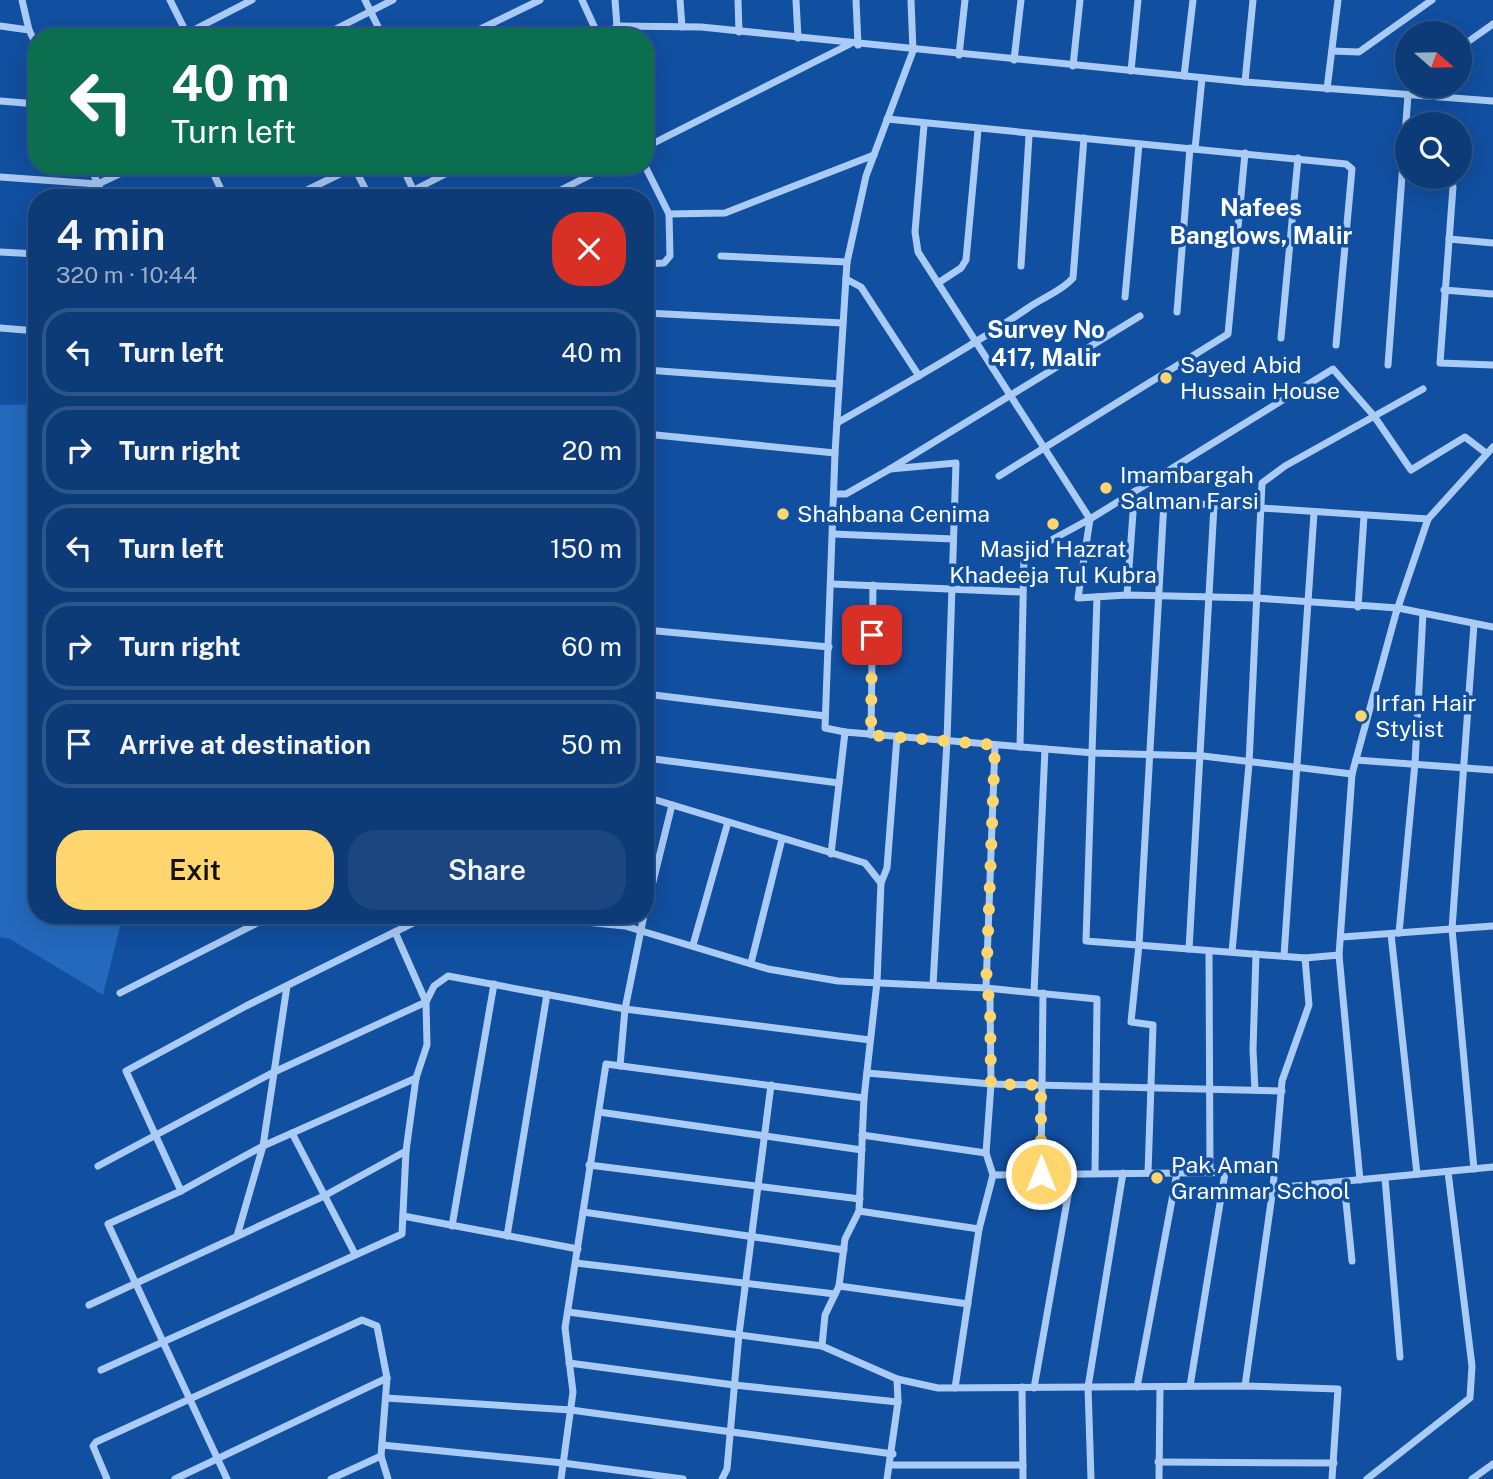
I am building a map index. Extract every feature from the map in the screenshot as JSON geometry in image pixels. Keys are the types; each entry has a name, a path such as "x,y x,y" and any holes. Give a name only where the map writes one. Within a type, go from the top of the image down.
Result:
{"street":[{"path":"22,0 29,28"},
{"path":"170,0 182,28"},
{"path":"200,28 251,0"},
{"path":"365,0 378,28"},
{"path":"338,28 393,0"},
{"path":"482,28 540,0"},
{"path":"582,0 595,28"},
{"path":"615,0 617,26 682,27 913,51 1395,94"},
{"path":"680,0 682,27"},
{"path":"738,0 739,32"},
{"path":"796,0 798,38"},
{"path":"854,44 856,0"},
{"path":"911,0 913,51 874,155 847,262 836,424 825,728 845,733 1094,753 1203,757 1352,774"},
{"path":"959,55 965,0"},
{"path":"1014,60 1021,0"},
{"path":"1073,66 1080,0"},
{"path":"1131,71 1138,0"},
{"path":"1184,76 1193,0"},
{"path":"1245,82 1253,0"},
{"path":"1327,89 1338,0"},
{"path":"1332,51 1359,52 1432,0"},
{"path":"1472,39 1493,24"},
{"path":"0,26 28,30"},
{"path":"654,143 854,44"},
{"path":"1177,312 1202,78"},
{"path":"1388,365 1408,98"},
{"path":"1450,98 1493,101"},
{"path":"0,101 28,103"},
{"path":"887,120 1346,164 1352,169 1336,345"},
{"path":"924,125 915,232 918,252 1090,519 1078,598 1127,595 1256,598 1398,608 1493,628"},
{"path":"938,283 961,268 966,260 978,130"},
{"path":"1021,266 1029,135"},
{"path":"836,424 976,343 1052,292 1066,286 1073,278 1084,138"},
{"path":"1125,297 1139,144"},
{"path":"999,475 1045,450 1228,334 1245,153"},
{"path":"668,214 725,213 874,155"},
{"path":"1281,338 1298,158"},
{"path":"94,175 100,189"},
{"path":"0,177 98,184 117,175"},
{"path":"312,189 339,175"},
{"path":"424,189 447,175"},
{"path":"563,189 590,175"},
{"path":"649,175 668,214 670,256 664,263 654,264"},
{"path":"1453,189 1440,363 1493,365"},
{"path":"1449,239 1493,243"},
{"path":"0,252 28,254"},
{"path":"721,256 847,262"},
{"path":"846,279 861,287 919,376"},
{"path":"1444,290 1493,294"},
{"path":"654,313 843,323"},
{"path":"834,494 846,494 890,469 1140,316"},
{"path":"0,328 28,330"},
{"path":"1020,747 1021,592 1024,555 1090,519 1333,369 1374,416 1411,470 1465,437 1490,450 1428,519 1398,608 1352,774 1339,955 1360,1180"},
{"path":"654,371 839,384"},
{"path":"1232,952 1249,764 1262,483 1266,477 1423,389"},
{"path":"654,435 835,453"},
{"path":"890,469 956,463 947,741 933,985"},
{"path":"1123,499 1428,519"},
{"path":"1127,595 1135,499"},
{"path":"1148,1173 1153,1025 1131,1022 1139,945 1164,502"},
{"path":"1189,949 1203,757 1214,506"},
{"path":"1284,956 1314,513"},
{"path":"1358,607 1364,516"},
{"path":"833,534 953,539"},
{"path":"832,584 1021,592"},
{"path":"871,735 873,585"},
{"path":"1097,597 1086,941 1305,958 1339,955"},
{"path":"1417,1174 1395,933 1415,763 1423,613"},
{"path":"1474,624 1452,929 1475,1169"},
{"path":"654,631 829,647"},
{"path":"654,695 825,716"},
{"path":"831,854 845,733"},
{"path":"822,1346 825,1315 837,1290 845,1239 859,1210 864,1098 877,982 881,883 887,868 897,737"},
{"path":"955,1388 979,1229 993,1175 986,1153 991,1084 990,1000 986,988 995,745"},
{"path":"1034,992 1045,749"},
{"path":"654,759 839,783"},
{"path":"1356,760 1493,770"},
{"path":"654,799 865,863 881,883"},
{"path":"654,878 673,805"},
{"path":"693,945 728,822"},
{"path":"751,963 782,839"},
{"path":"120,993 255,924"},
{"path":"181,1191 126,1071 411,924"},
{"path":"594,924 640,930 751,963 838,981 986,988 1097,999 1095,1173"},
{"path":"620,1066 625,1009 642,924"},
{"path":"1342,937 1493,926"},
{"path":"101,1370 402,1234 406,1151 416,1078 426,1045 426,1002 395,932"},
{"path":"1209,951 1210,1173"},
{"path":"1255,1090 1253,1049 1256,954"},
{"path":"1245,1386 1273,1188 1282,1091 1309,1005 1305,958"},
{"path":"98,1166 272,1073 426,1002 434,986 448,976 625,1009 870,1040"},
{"path":"452,1226 494,984"},
{"path":"237,1236 262,1146 287,986"},
{"path":"1041,1174 1044,993"},
{"path":"507,1236 547,994"},
{"path":"561,1479 573,1392 565,1328 606,1064 864,1098"},
{"path":"867,1073 991,1084 1282,1091"},
{"path":"226,1479 108,1224 181,1191 262,1146 416,1078"},
{"path":"722,1479 727,1469 739,1334 771,1085"},
{"path":"598,1112 862,1150"},
{"path":"292,1133 355,1254"},
{"path":"862,1135 986,1153"},
{"path":"89,1305 324,1196 406,1151"},
{"path":"589,1165 859,1199"},
{"path":"1273,1188 1493,1167"},
{"path":"993,1175 1274,1172"},
{"path":"1367,1479 1470,1398 1472,1366 1448,1172"},
{"path":"1034,1388 1072,1173"},
{"path":"1091,1479 1088,1387 1123,1173"},
{"path":"1137,1387 1177,1173"},
{"path":"1190,1386 1225,1173"},
{"path":"1385,1178 1400,1357"},
{"path":"1344,1182 1352,1261"},
{"path":"859,1210 979,1229"},
{"path":"583,1212 844,1250"},
{"path":"403,1216 578,1249"},
{"path":"576,1263 747,1283 968,1304"},
{"path":"568,1312 822,1346 897,1379 938,1388 1245,1386 1338,1389 1334,1478"},
{"path":"107,1479 93,1446 96,1442 362,1320 377,1326 387,1378 382,1456 388,1479"},
{"path":"569,1363 734,1385 898,1402"},
{"path":"175,1479 387,1378"},
{"path":"887,1479 898,1402 897,1379"},
{"path":"1159,1479 1160,1387"},
{"path":"1022,1388 1023,1479"},
{"path":"386,1398 570,1410 892,1454"},
{"path":"382,1445 563,1463 684,1479"},
{"path":"331,1479 382,1456"},
{"path":"1158,1462 1334,1463"},
{"path":"1472,1479 1493,1464"},
{"path":"890,1465 1023,1465"}],"shaded area":[{"path":"28,404 28,924 121,924 103,995 10,939 0,937 0,405"}],"place":[{"name":"Sayed Abid Hussain House","path":"1166,378"},
{"name":"Imambargah Salman Farsi","path":"1106,488"},
{"name":"Shahbana Cenima","path":"783,514"},
{"name":"Masjid Hazrat Khadeeja Tul Kubra","path":"1053,524"},
{"name":"Irfan Hair Stylist","path":"1361,716"},
{"name":"Pak Aman Grammar School","path":"1157,1178"}],"district":[{"name":"Nafees Banglows, Malir","path":"1261,222"},
{"name":"Survey No 417, Malir","path":"1046,344"}],"route":[{"path":"872,635 871,735 995,745 986,988 990,1000 991,1084 1041,1085 1041,1174"}]}
